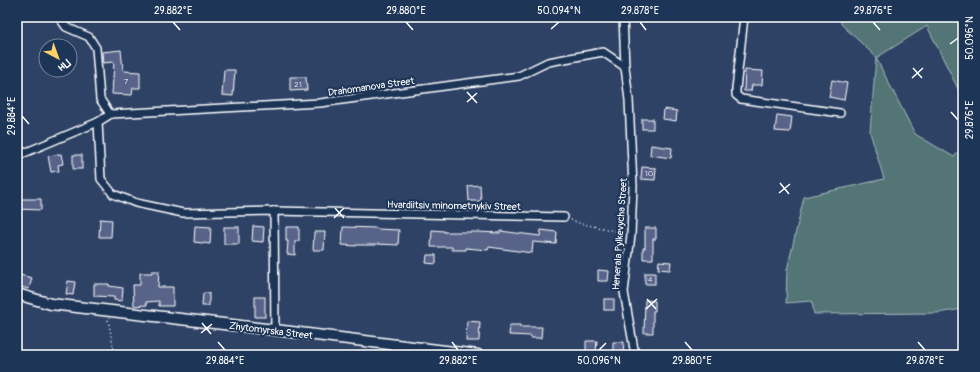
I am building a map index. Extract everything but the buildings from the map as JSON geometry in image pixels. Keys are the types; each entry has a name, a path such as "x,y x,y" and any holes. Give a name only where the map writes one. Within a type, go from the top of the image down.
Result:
{"main road":[{"name":"Zhytomyrska Street","path":"17,294 51,304 478,355"}],"street":[{"path":"17,156 98,122 110,114 100,98 96,48 89,37 66,27 59,17"},
{"name":"Henerala Pylkevycha Street","path":"623,17 633,186 631,235 624,292 635,355"},
{"path":"744,17 736,95 741,99 840,113"},
{"name":"Drahomanova Street","path":"110,114 320,103 520,76 548,62 603,52 625,67"},
{"name":"Hvardiitsiv minometnykiv Street","path":"98,122 101,179 113,194 136,203 183,213 274,211 564,216"},
{"path":"274,211 275,330"}],"path":[{"path":"564,216 579,224 631,235"},
{"path":"106,310 115,355"}],"green space":[{"path":"841,17 963,17 963,99 927,26 876,58 915,134 954,157 963,147 963,309 937,313 814,314 812,301 786,303 787,270 804,197 884,179 870,132 876,57 841,24"}]}
